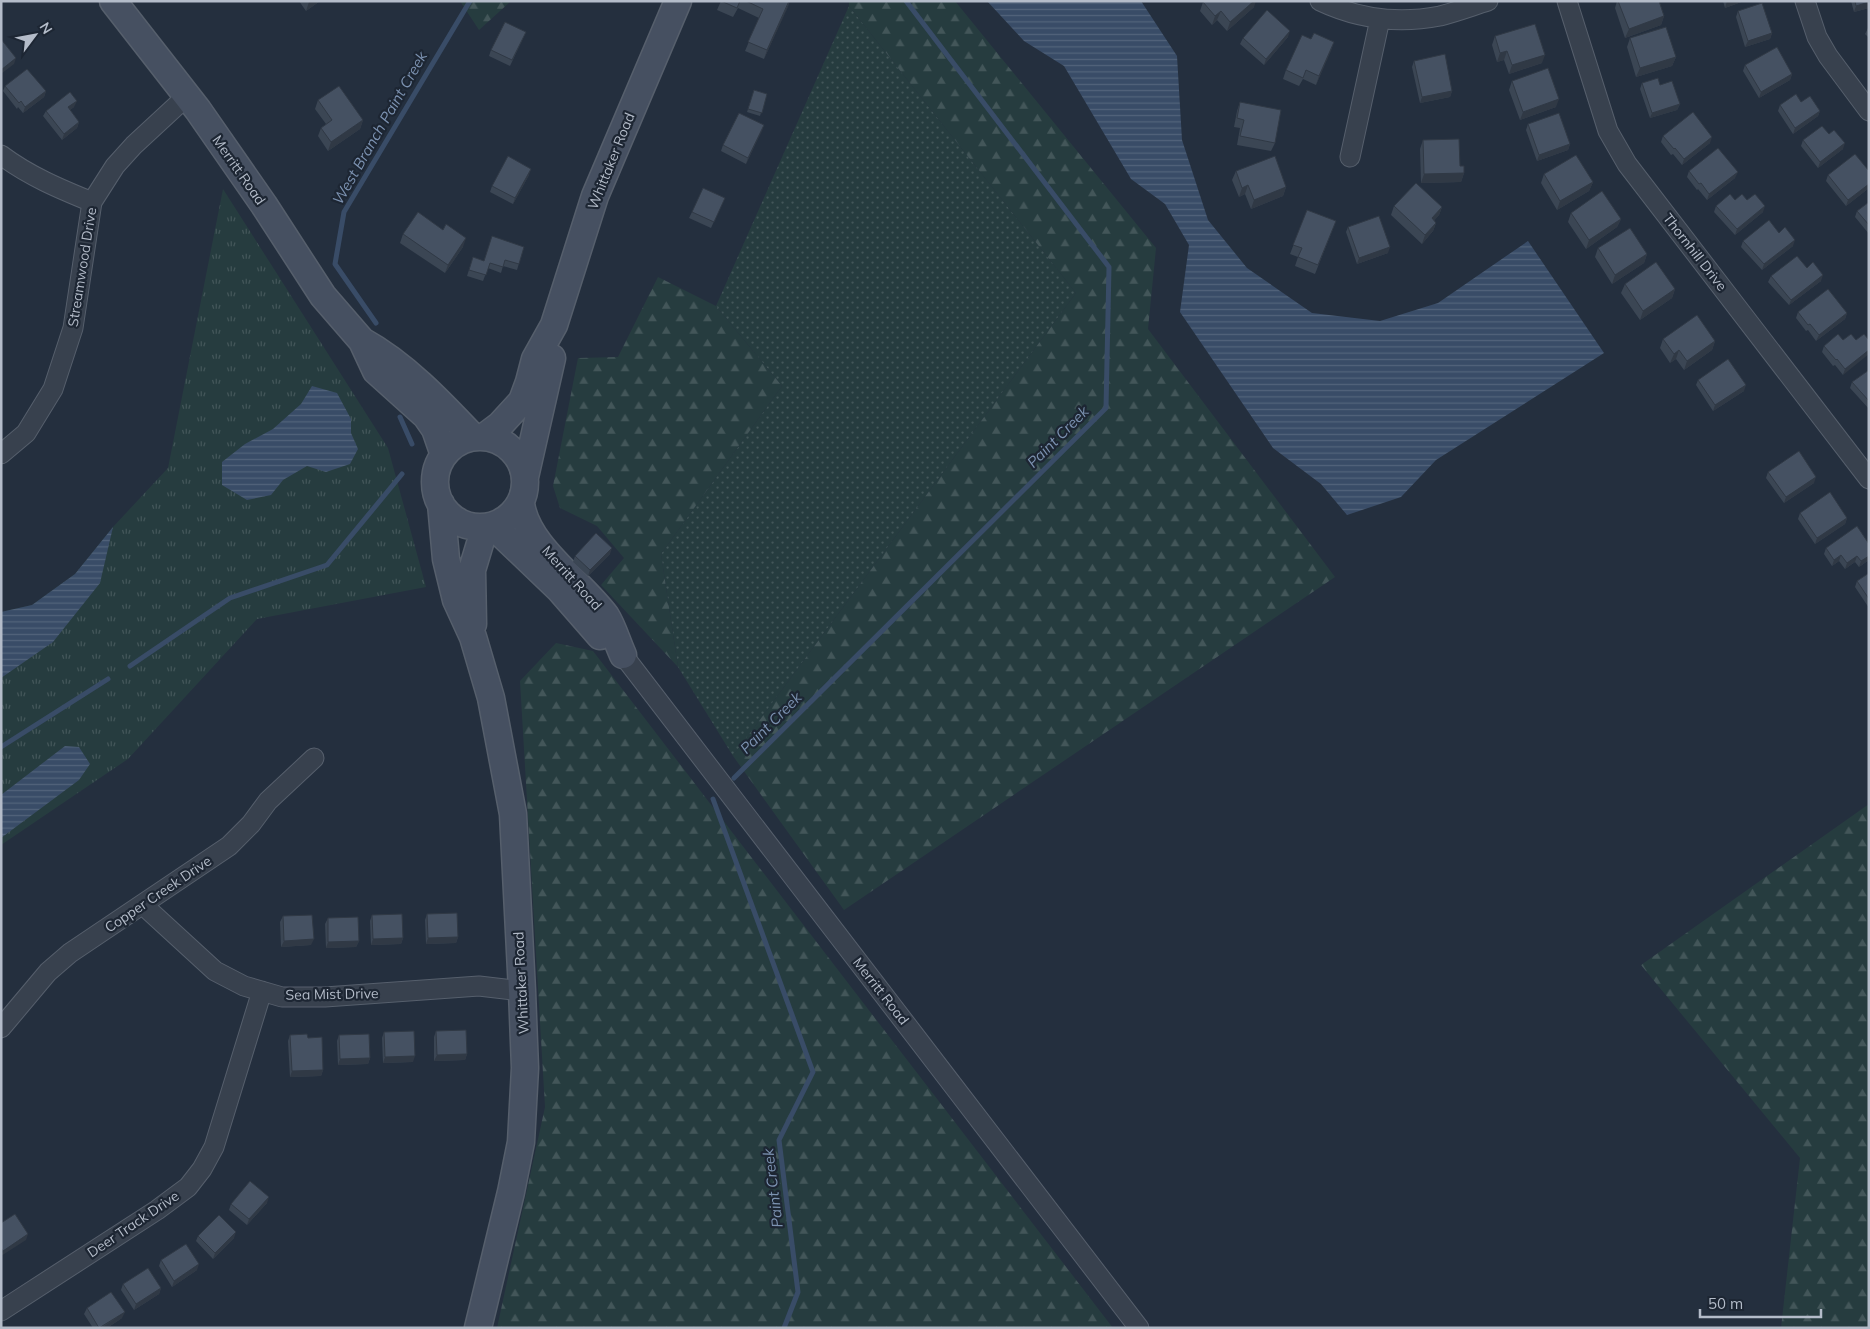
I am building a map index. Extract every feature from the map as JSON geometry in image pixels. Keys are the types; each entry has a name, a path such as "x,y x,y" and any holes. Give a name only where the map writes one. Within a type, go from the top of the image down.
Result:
{"main road":[{"name":"Merritt Road","path":"113,1 187,96 264,205 323,296 362,341 376,371 426,416 434,429 444,455"},
{"name":"Whittaker Road","path":"478,437 505,420 522,401 535,359 554,324 595,196 678,1"},
{"name":"Whittaker Road","path":"525,477 552,363 554,324"},
{"name":"Merritt Road","path":"362,341 384,353 452,416 478,437"},
{"path":"478,437 496,440 507,446 516,454 522,465 525,477 525,490 521,502 514,513 504,521 489,526 472,526 460,522 449,515 441,504 436,492 435,479 438,466 444,455 452,446 462,440 478,437"},
{"name":"Merritt Road","path":"521,502 526,522 535,538 587,593 607,618 623,655"},
{"name":"Whittaker Road","path":"441,504 448,567 456,600 473,637 491,698 513,814 522,991 524,1068 521,1142 511,1192 478,1328"},
{"name":"Merritt Road","path":"489,526 559,589 600,636 623,655"},
{"name":"Whittaker Road","path":"473,637 472,570 489,526"}],"street":[{"path":"1320,1 1360,16 1380,20 1440,16 1488,1"},
{"name":"Thornhill Drive","path":"1568,1 1608,131 1627,164 1869,479"},
{"path":"1804,1 1818,37 1828,56 1869,111"},
{"path":"1350,157 1380,20"},
{"name":"Streamwood Drive","path":"1,454 26,432 54,389 73,328 92,202 115,166 134,145 187,96"},
{"path":"1,155 41,180 92,202"},
{"name":"Merritt Road","path":"623,655 766,844 1139,1328"},
{"name":"Copper Creek Drive","path":"1,1028 48,972 70,953 230,846 251,824 268,801 314,758"},
{"name":"Sea Mist Drive","path":"143,905 215,972 244,986 282,997 324,997 479,986 522,991"},
{"name":"Deer Track Drive","path":"1,1311 158,1210 188,1187 202,1169 214,1147 262,991"}],"green space":[{"path":"460,1 511,1 479,30"},
{"path":"849,1 955,1 1156,248 1148,329 1335,577 844,910 733,756 1076,293 849,6"},
{"path":"849,6 1076,293 733,756 678,667 661,554 782,386 716,306"},
{"path":"223,189 388,448 426,587 257,619 128,759 1,845 1,612 32,605 75,574 113,527 168,468"},
{"path":"658,277 716,306 782,386 661,554 678,667 601,585 624,558 597,526 560,508 553,486 578,358 618,357"},
{"path":"556,643 593,651 1113,1328 497,1328 545,1107 520,681"},
{"path":"1869,804 1869,1328 1781,1328 1800,1158 1641,965"}],"water":[{"path":"987,1 1141,1 1177,56 1182,140 1208,220 1247,268 1312,313 1380,321 1438,303 1528,241 1604,353 1436,460 1401,497 1347,515 1321,484 1273,448 1180,312 1189,245 1165,204 1131,179 1064,66 1024,41"},
{"path":"312,386 337,393 351,419 351,433 358,449 350,464 326,472 307,466 283,480 271,495 247,500 222,485 222,462 245,444 273,429 301,404"},
{"path":"113,527 100,583 53,642 1,678 1,612 32,605 75,574"},
{"path":"65,746 79,747 90,764 79,780 1,838 1,795"}],"building":[{"path":"721,1 740,1 737,8"},
{"path":"746,1 789,1 767,50 748,42 763,9"},
{"path":"1204,1 1254,1 1230,22 1221,11 1215,16"},
{"path":"1618,1 1659,1 1664,16 1629,29"},
{"path":"1855,1 1869,1 1869,2 1856,6"},
{"path":"1762,3 1772,33 1748,41 1738,11"},
{"path":"1267,10 1290,31 1266,59 1243,38"},
{"path":"505,22 526,32 512,60 491,50"},
{"path":"1535,24 1545,55 1512,65 1507,51 1500,53 1495,36"},
{"path":"1666,27 1676,57 1640,68 1630,38"},
{"path":"1314,33 1334,42 1319,76 1306,70 1303,78 1286,70 1302,35 1311,39"},
{"path":"1,39 16,58 1,70"},
{"path":"1777,47 1792,74 1761,92 1745,65"},
{"path":"1445,54 1452,91 1422,97 1414,61"},
{"path":"1548,68 1559,99 1523,112 1512,81"},
{"path":"27,69 46,91 25,107 21,101 19,103 5,86"},
{"path":"1658,78 1660,85 1672,81 1680,104 1652,113 1642,83"},
{"path":"339,86 363,120 331,142 321,128 332,120 318,100"},
{"path":"754,90 767,94 762,113 748,109"},
{"path":"70,92 77,101 68,107 79,122 64,134 46,111"},
{"path":"1796,94 1801,102 1810,96 1820,111 1795,128 1780,105"},
{"path":"1240,102 1281,110 1275,143 1240,136 1244,120 1237,118"},
{"path":"1693,112 1712,137 1684,159 1663,136"},
{"path":"739,113 764,125 748,158 723,145"},
{"path":"1559,113 1570,144 1539,155 1528,124"},
{"path":"1822,126 1829,134 1834,130 1845,143 1820,162 1803,140"},
{"path":"1459,139 1460,166 1464,166 1464,173 1424,174 1423,140"},
{"path":"1718,148 1738,172 1709,194 1689,171"},
{"path":"1855,154 1869,171 1869,184 1848,200 1828,175"},
{"path":"1576,155 1593,182 1560,201 1544,174"},
{"path":"508,156 531,169 515,198 492,186"},
{"path":"1275,156 1286,187 1254,200 1248,185 1242,188 1236,171"},
{"path":"1416,183 1442,207 1432,218 1436,223 1425,235 1394,206"},
{"path":"703,188 725,198 714,222 692,212"},
{"path":"1602,191 1621,219 1589,240 1571,213"},
{"path":"1730,194 1735,200 1742,194 1747,200 1755,194 1765,206 1737,229 1716,206"},
{"path":"1869,202 1869,225 1857,211"},
{"path":"1307,210 1336,221 1318,265 1298,257 1302,248 1293,245"},
{"path":"418,212 443,230 446,224 466,238 448,265 403,234"},
{"path":"1379,216 1390,247 1359,258 1348,227"},
{"path":"1769,220 1779,233 1785,227 1795,240 1764,264 1743,241"},
{"path":"1630,228 1647,254 1615,275 1598,248"},
{"path":"492,236 524,247 519,264 505,260 503,267 490,263 486,275 469,270 473,257 484,261"},
{"path":"1797,256 1807,268 1813,262 1823,275 1791,300 1771,276"},
{"path":"1656,262 1675,289 1643,311 1625,284"},
{"path":"1828,289 1847,313 1819,335 1798,312"},
{"path":"1697,315 1715,341 1687,361 1679,350 1674,354 1663,339"},
{"path":"1838,334 1843,340 1851,334 1856,340 1864,334 1869,340 1869,350 1845,369 1824,346"},
{"path":"1728,359 1746,385 1715,405 1698,380"},
{"path":"1869,370 1869,401 1852,382"},
{"path":"1799,451 1816,477 1786,497 1768,472"},
{"path":"1830,492 1847,518 1817,538 1800,513"},
{"path":"1857,526 1869,544 1869,556 1861,561 1857,556 1847,563 1841,555 1834,560 1826,548"},
{"path":"596,533 612,548 590,570 575,556"},
{"path":"1869,573 1869,599 1857,581"},
{"path":"457,913 458,937 428,938 427,914"},
{"path":"402,914 403,938 373,939 372,915"},
{"path":"312,915 314,939 284,941 283,916"},
{"path":"358,917 359,941 328,942 328,918"},
{"path":"466,1030 467,1054 437,1055 436,1031"},
{"path":"414,1031 415,1056 385,1057 384,1032"},
{"path":"307,1034 308,1038 322,1037 323,1070 292,1071 290,1035"},
{"path":"369,1034 370,1058 340,1059 339,1035"},
{"path":"250,1181 269,1197 249,1219 231,1204"},
{"path":"15,1214 28,1234 3,1251 1,1248 1,1223"},
{"path":"219,1215 236,1232 215,1253 198,1236"},
{"path":"186,1244 199,1264 174,1281 161,1260"},
{"path":"148,1268 161,1288 136,1304 123,1284"},
{"path":"111,1292 125,1312 99,1328 87,1308"}],"waterway":[{"name":"West Branch Paint Creek","path":"376,323 335,264 344,212 470,1"},
{"name":"Paint Creek","path":"734,778 1106,408 1109,267 906,1"},
{"name":"West Branch Paint Creek","path":"400,417 412,444"},
{"name":"West Branch Paint Creek","path":"130,666 230,598 327,565 402,474"},
{"name":"West Branch Paint Creek","path":"1,747 108,679"},
{"name":"Paint Creek","path":"713,799 813,1072 779,1140 798,1292 784,1328"}]}
